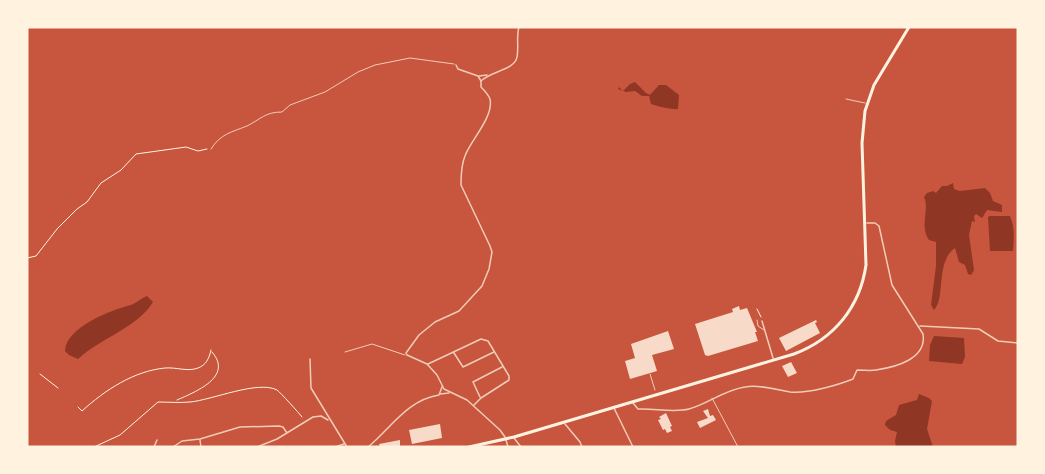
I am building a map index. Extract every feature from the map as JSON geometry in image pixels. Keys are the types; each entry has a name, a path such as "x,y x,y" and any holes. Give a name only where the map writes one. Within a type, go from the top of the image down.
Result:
{"main road":[{"path":"469,447 506,440 774,360 818,342 834,330 848,313 861,289 866,270 862,135 867,103 879,75 909,27"}],"street":[{"path":"212,149 223,135 230,131 249,125 270,112 282,112 290,105 325,92 358,72 375,65 410,58 456,65 458,69 478,76 506,68 515,62 517,56 516,38 519,27"},
{"path":"481,81 487,75"},
{"path":"407,355 406,352 425,330 435,322 459,310 482,286 489,268 492,252 490,246 461,185 465,156 483,126 490,102 489,96 481,87 478,76"},
{"path":"846,99 867,103"},
{"path":"633,402 634,407 641,409 681,410 747,386 794,392 826,388 853,379 857,370 876,370 909,361 922,347 924,339 919,326 892,285 879,226 875,223 866,223"},
{"path":"765,330 756,323 757,320 762,321 765,330 774,360"},
{"path":"919,326 979,328 998,341 1018,344"},
{"path":"427,364 481,339 488,341 509,376 508,382 481,398 474,406"},
{"path":"345,352 372,344 427,364 449,393 467,400 500,430 508,447"},
{"path":"453,352 463,367 494,352"},
{"path":"310,359 311,388 347,447"},
{"path":"481,398 473,384 474,381 503,367"},
{"path":"650,374 655,390"},
{"path":"439,395 442,386"},
{"path":"368,447 405,411 427,397 449,393"},
{"path":"712,398 738,447"},
{"path":"641,409 638,404 642,399"},
{"path":"614,408 633,447"},
{"path":"257,447 266,445 305,421 318,416 331,422"},
{"path":"563,423 580,441 582,447"},
{"path":"173,447 179,442 200,439 246,426 279,426 283,427 287,433"},
{"path":"514,437 521,447"},
{"path":"200,439 201,447"},
{"path":"154,447 157,440"},
{"path":"335,447 345,443"}],"path":[{"path":"27,258 36,256 46,241 77,209 87,202 101,183 120,171 136,154 186,147 198,151 212,149"},
{"path":"757,309 762,321"},
{"path":"78,407 82,411 128,378 147,371 167,368 192,370 201,367 209,358 211,350 218,358 219,370 215,377 194,392 174,402"},
{"path":"39,374 58,388"},
{"path":"94,447 120,435 158,402 208,399 241,390 273,388 279,391 305,421"}],"shaded area":[{"path":"635,82 650,95 659,85 666,85 679,95 678,109 651,104 649,96 642,96 635,91 623,91"},
{"path":"953,183 954,189 960,191 985,188 993,201 1002,205 1002,212 987,210 982,218 976,214 974,216 975,222 972,221 969,235 974,270 971,275 968,274 965,265 959,262 955,248 945,262 940,297 934,310 931,305 936,266 936,242 929,240 926,235 924,197 927,193 933,191 936,193 942,186"},
{"path":"1010,216 1014,238 1013,251 990,251 988,217"},
{"path":"147,296 153,302 129,325 78,359 65,351 67,342 81,327 102,315 133,304"},
{"path":"934,336 964,338 965,357 962,364 929,361 930,345"},
{"path":"919,394 932,401 927,429 933,447 896,447 897,432 885,425 886,421 896,415 899,405 917,400"}],"building":[{"path":"739,306 740,310 747,308 757,332 755,332 758,341 705,355 695,324 733,312 732,309"},
{"path":"816,320 815,323 820,333 786,351 779,338"},
{"path":"668,331 674,349 652,355 657,371 630,379 625,361 635,358 631,344"},
{"path":"791,362 797,373 788,377 782,366"},
{"path":"708,409 710,416 713,415 716,420 700,428 697,422 708,418 703,411"},
{"path":"666,413 672,426 670,427 672,431 667,433 658,420"},
{"path":"440,424 442,438 412,444 409,430"},
{"path":"400,440 400,447 380,447 379,444"}]}
